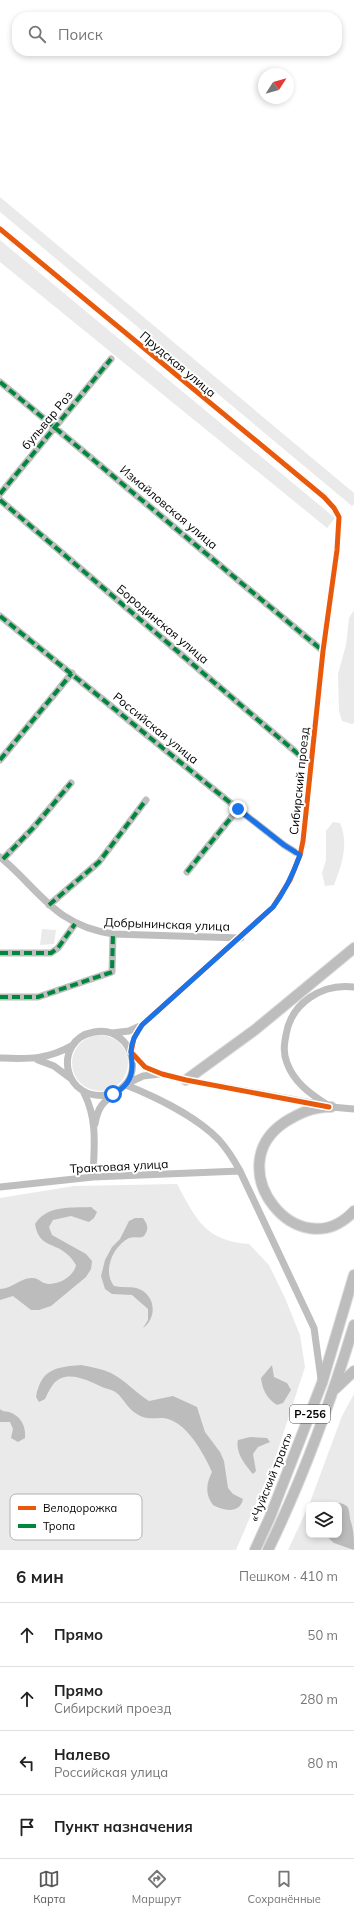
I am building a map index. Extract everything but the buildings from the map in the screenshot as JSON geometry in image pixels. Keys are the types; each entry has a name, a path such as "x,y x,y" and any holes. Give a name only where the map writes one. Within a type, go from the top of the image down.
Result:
{"highway":[{"path":"186,1080 256,1029 354,948"},
{"path":"330,1107 310,1111 293,1117 270,1134 264,1145 259,1161 259,1174 263,1188 276,1209 284,1217 300,1225 316,1229 333,1227 342,1222 354,1211"},
{"name":"«Чуйский тракт»","path":"255,1550 270,1517 322,1383 354,1275"},
{"name":"Р-256","path":"268,1550 281,1524 335,1389 354,1324"},
{"path":"335,1389 354,1371"}],"street":[{"name":"Прудская улица","path":"0,230 324,497 334,508 339,517"},
{"name":"бульвар Роз","path":"0,494 111,359"},
{"name":"Измайловская улица","path":"0,382 323,650"},
{"name":"Бородинская улица","path":"0,500 311,765"},
{"name":"Сибирский проезд","path":"112,1034 130,1031 142,1025 241,938 273,907 284,892 300,855 323,650 337,550 339,517"},
{"name":"Российская улица","path":"0,616 238,809 284,845 300,855"},
{"path":"0,760 72,673"},
{"path":"2,858 33,828 71,783"},
{"path":"49,905 99,862 146,800"},
{"path":"187,872 238,809"},
{"name":"Добрынинская улица","path":"2,858 49,905 74,924 99,932 113,934 241,938"},
{"path":"0,953 51,953 58,948 74,924"},
{"path":"0,997 38,997 112,972 113,934"},
{"path":"330,1107 307,1092 294,1078 286,1062 284,1048 286,1032 297,1009 316,994 337,987 354,987"},
{"name":"Сибирский проезд","path":"131,1052 134,1038 142,1025"},
{"path":"0,1058 36,1059 56,1054 73,1045 91,1032 98,1031 112,1034 124,1042 145,1067 162,1074 186,1080 330,1107 354,1109"},
{"path":"70,1079 67,1062 73,1045"},
{"path":"126,1084 132,1070 131,1052"},
{"path":"36,1059 54,1066 84,1093 92,1111 95,1124 93,1177"},
{"path":"95,1124 100,1108 113,1094 126,1084 143,1076 162,1074"},
{"path":"126,1084 167,1105 205,1128 224,1145 240,1171 314,1328 322,1383"},
{"path":"84,1093 98,1096 113,1094"},
{"name":"Трактовая улица","path":"0,1187 93,1177 240,1171"}],"shaded area":[{"path":"0,197 354,493 354,504 352,506 0,212"},
{"path":"0,240 335,518 327,528 0,262"},
{"path":"354,610 354,723 352,724 342,721 339,711 338,674 346,645 349,618"},
{"path":"333,822 340,823 343,831 344,846 342,862 334,885 325,886 322,873 326,860 326,831"},
{"path":"42,929 56,930 54,944 40,945"},
{"path":"100,1035 111,1038 120,1043 125,1052 128,1063 125,1074 120,1083 111,1088 100,1091 89,1088 80,1083 75,1074 72,1063 75,1052 80,1043 89,1038"},
{"path":"177,1184 190,1208 204,1226 212,1233 222,1238 234,1242 249,1244 269,1265 285,1298 300,1335 305,1367 275,1459 236,1550 0,1550 0,1198 74,1186"},
{"path":"91,1207 97,1212 94,1218 89,1222 71,1216 53,1220 49,1227 52,1235 86,1254 92,1261 91,1269 86,1277 51,1306 39,1310 31,1310 13,1296 0,1300 0,1289 9,1287 24,1279 34,1278 44,1283 54,1284 64,1280 72,1273 76,1265 63,1251 48,1244 40,1237 35,1224 46,1213 52,1211 67,1208"},
{"path":"135,1218 143,1218 147,1227 146,1234 142,1237 129,1238 118,1247 111,1259 109,1273 114,1286 136,1288 145,1292 149,1297 153,1307 151,1319 143,1328 148,1320 148,1309 132,1295 112,1294 105,1289 101,1276 105,1260 112,1247 120,1239 129,1221"},
{"path":"81,1365 111,1373 149,1401 173,1396 197,1407 205,1432 220,1452 224,1461 228,1488 233,1494 243,1499 239,1507 227,1510 213,1505 210,1501 207,1489 208,1481 212,1472 209,1465 187,1431 171,1420 140,1416 131,1410 115,1392 90,1381 76,1377 63,1378 57,1381 45,1399 39,1402 36,1397 38,1388 46,1375 51,1371 64,1367"},
{"path":"272,1365 274,1377 287,1383 291,1390 283,1403 277,1405 270,1400 261,1378"},
{"path":"354,1394 354,1550 288,1550 306,1511 306,1538 342,1538 342,1502 310,1502 342,1416"},
{"path":"0,1409 17,1416 20,1419 25,1429 25,1438 18,1442 11,1438 13,1429 10,1422 0,1422"},
{"path":"250,1437 267,1438 270,1442 258,1447 253,1454 256,1471 253,1474 241,1458 237,1445 238,1440"},
{"path":"342,1504 346,1505 349,1510 354,1539 354,1550 334,1543 328,1538 342,1538"}],"marked path":[{"path":"0,494 111,359"},
{"path":"0,382 323,651"},
{"path":"0,500 311,765"},
{"path":"0,616 238,809 284,845 300,855"},
{"path":"0,760 72,673"},
{"path":"3,859 33,828 71,783"},
{"path":"49,905 99,862 146,800"},
{"path":"187,872 238,809"},
{"path":"0,953 51,953 58,948 75,924"},
{"path":"0,997 38,997 112,972 113,934"}],"cycle path":[{"path":"0,229 324,497 334,508 339,517 337,550 323,651 303,841 300,855 290,880 273,907 142,1025 134,1038 131,1052 145,1067 162,1074 186,1080 329,1107"}],"route":[{"path":"113,1094 126,1085 130,1077 132,1070 132,1043 142,1025 241,938 273,907 284,892 290,880 300,855 284,845 238,809"}]}
